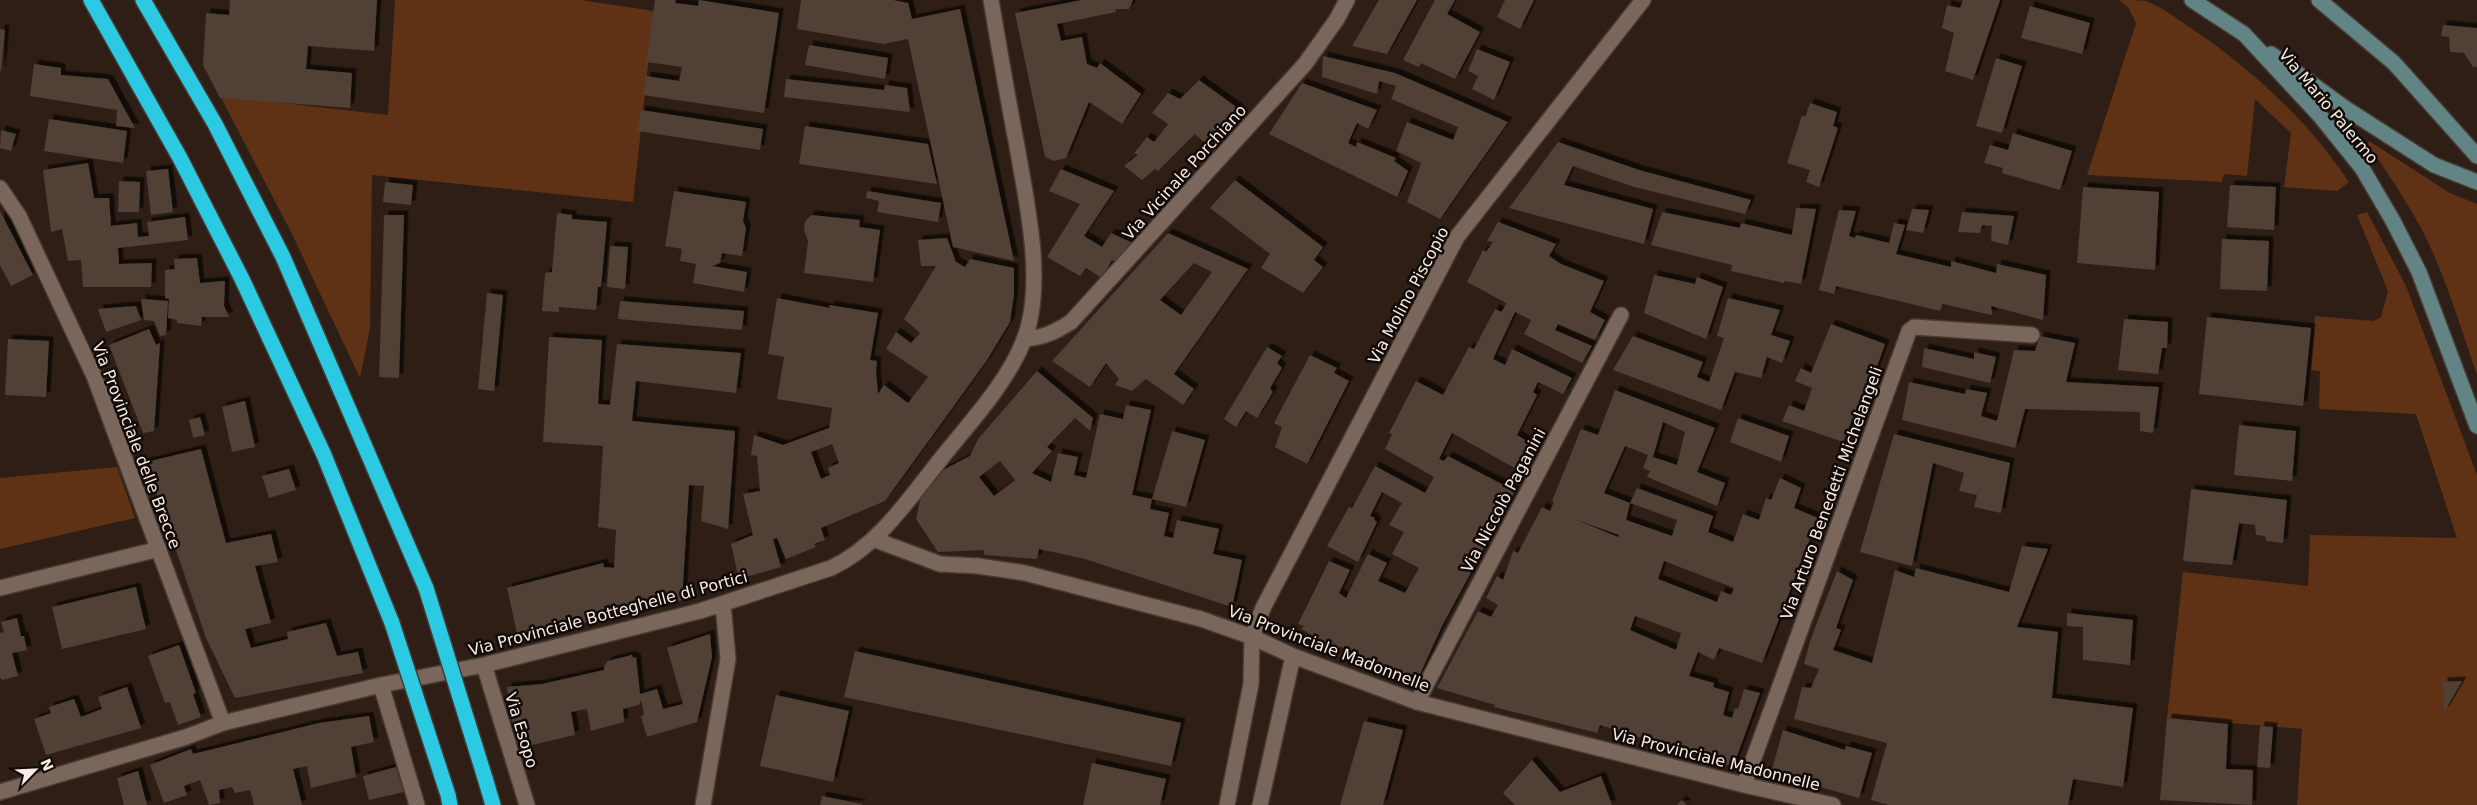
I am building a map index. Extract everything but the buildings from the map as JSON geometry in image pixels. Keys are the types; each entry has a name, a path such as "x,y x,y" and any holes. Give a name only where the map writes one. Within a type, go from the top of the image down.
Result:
{"highway":[{"path":"91,0 180,158 233,262 324,455 392,623 450,805"},
{"path":"143,0 215,124 287,266 426,588 493,805"}],"street":[{"name":"Via Provinciale Botteghelle di Portici","path":"0,792 186,737 223,723 381,685 484,665 723,604 831,568 848,560 899,513 1004,379 1024,339 1031,306 1033,262 1030,223 991,0"},
{"name":"Via Vicinale Porchiano","path":"1024,339 1039,338 1051,334 1071,322 1305,64 1347,0"},
{"name":"Via Molino Piscopio","path":"1252,637 1267,599 1457,237 1643,0"},
{"name":"Via Mario Palermo","path":"2192,0 2244,34 2321,117 2362,168 2393,221 2419,272 2477,426"},
{"path":"2319,0 2394,62 2477,156"},
{"path":"2244,34 2345,108 2434,165 2477,182"},
{"name":"Via Provinciale delle Brecce","path":"0,188 19,216 94,376 223,723"},
{"name":"Via Niccolò Paganini","path":"1417,702 1620,315"},
{"name":"Via Arturo Benedetti Michelangeli","path":"1744,785 1910,328 2032,335"},
{"name":"Via Provinciale Madonnelle","path":"873,539 925,560 1025,573 1201,619 1252,637 1293,656 1417,702 1744,785 1790,800 1833,805"},
{"path":"0,588 159,549"},
{"path":"703,805 728,659 723,604"},
{"path":"1227,805 1251,684 1252,637"},
{"path":"1260,805 1293,656"},
{"name":"Via Esopo","path":"484,665 526,805"},
{"path":"381,685 417,805"}],"shaded area":[{"path":"395,0 580,0 654,11 633,202 372,175 370,328 360,378 291,232 220,96 388,115"},
{"path":"2119,0 2145,1 2157,6 2236,61 2297,117 2333,159 2349,182 2337,191 2284,187 2291,133 2255,99 2247,176 2224,174 2222,182 2087,175 2136,23 2128,7"},
{"path":"2369,141 2450,193 2477,204 2477,375 2452,300 2430,246 2402,196 2367,144"},
{"path":"2367,212 2406,286 2477,475 2477,805 2297,805 2302,729 2167,718 2183,572 2308,586 2310,535 2457,538 2416,414 2319,409 2320,371 2311,370 2315,316 2373,321 2381,317 2388,291 2357,215"},
{"path":"117,467 135,518 0,549 0,478"}]}
